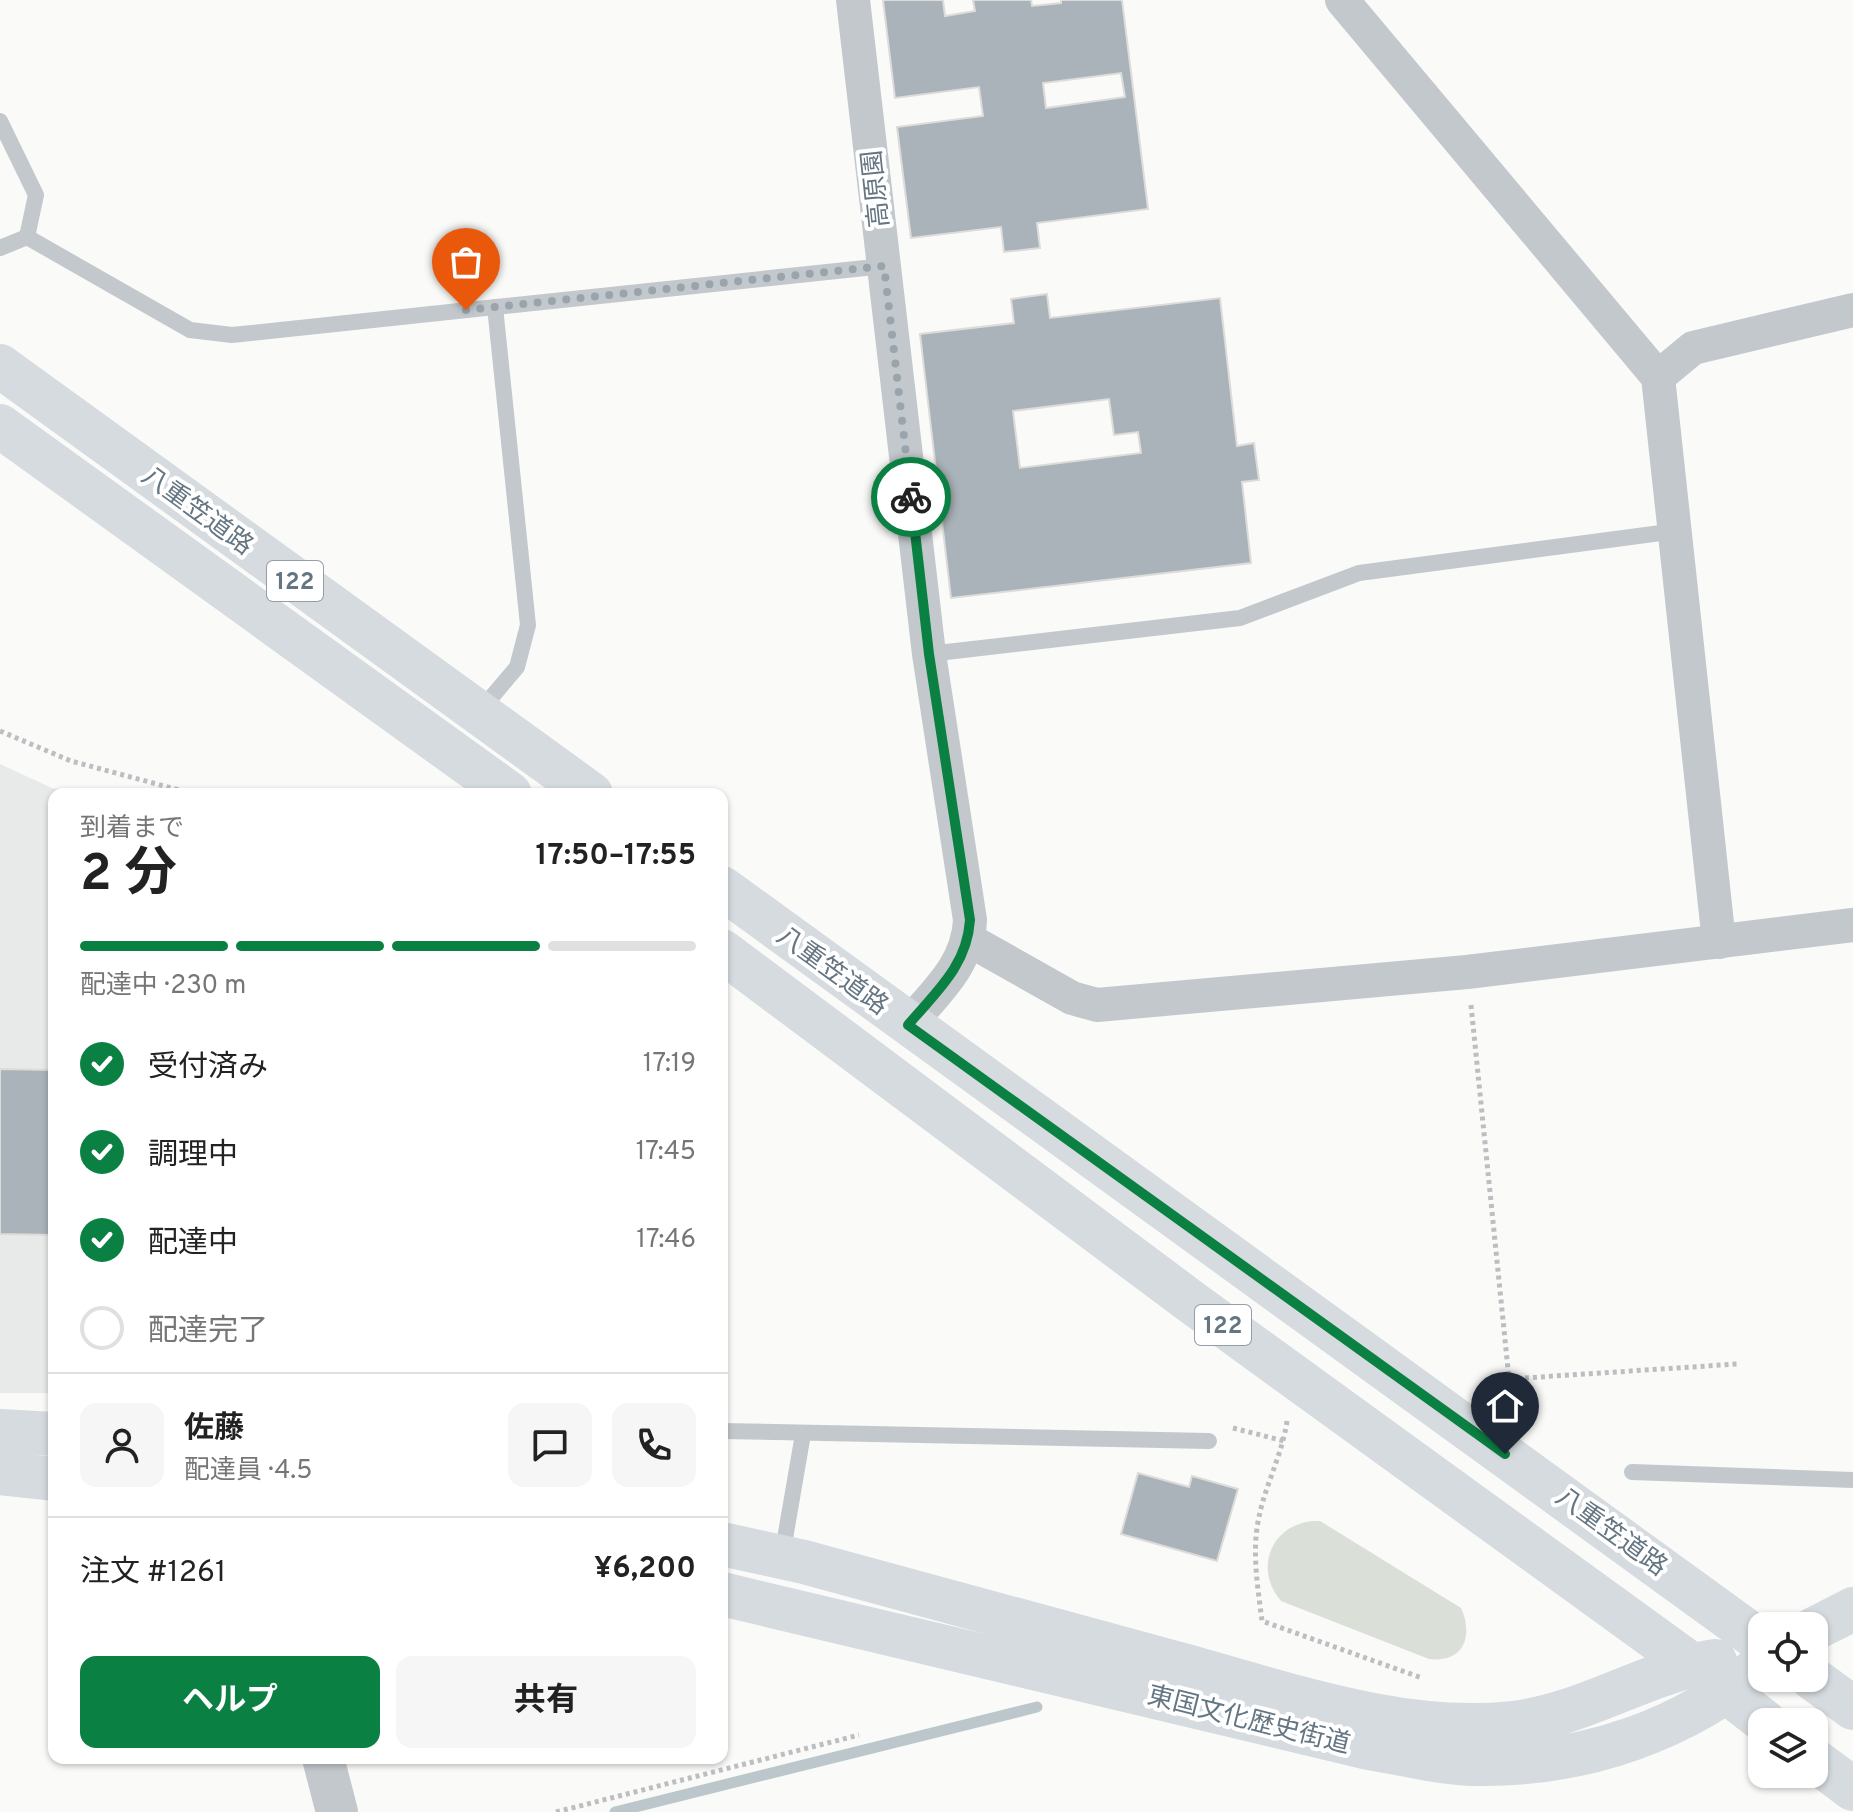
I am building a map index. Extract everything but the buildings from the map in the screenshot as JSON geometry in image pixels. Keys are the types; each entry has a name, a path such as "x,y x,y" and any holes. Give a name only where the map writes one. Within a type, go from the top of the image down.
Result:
{"main road":[{"name":"八重笠道路","path":"0,366 583,788"},
{"name":"八重笠道路","path":"2,433 502,788"},
{"name":"八重笠道路","path":"728,892 1748,1632"},
{"name":"八重笠道路","path":"728,955 1190,1301 1728,1693"},
{"path":"0,1431 48,1434"},
{"path":"0,1473 48,1478"},
{"name":"東国文化歴史街道","path":"728,1545 782,1557 1305,1699 1439,1723 1512,1723 1552,1716 1613,1697 1692,1665 1748,1656"},
{"name":"東国文化歴史街道","path":"728,1595 1369,1748 1461,1763 1527,1761 1609,1747 1666,1726 1728,1693 1748,1676"},
{"path":"1828,1622 1853,1609"},
{"path":"1828,1690 1853,1708"},
{"name":"122","path":"1728,1693 1748,1709"},
{"path":"1828,1770 1853,1789"}],"street":[{"name":"高原園","path":"853,0 929,654 970,920 969,940 956,971 908,1025"},
{"path":"1342,0 1658,377 1719,942"},
{"path":"1658,377 1693,348 1853,310"},
{"path":"969,940 1072,998 1097,1005 1467,972 1853,925"},
{"path":"325,1764 337,1812"}],"lane":[{"path":"0,121 36,195 27,237"},
{"path":"27,237 190,330 232,335 884,266"},
{"path":"0,248 27,237"},
{"path":"478,713 517,667 528,625 495,307"},
{"path":"929,654 1240,618 1359,573 1676,531"},
{"path":"728,1431 1209,1441"},
{"path":"782,1557 803,1434"},
{"path":"1632,1472 1853,1480"}],"path":[{"path":"0,731 71,761 172,788"},
{"path":"1467,972 1509,1379 1500,1406"},
{"path":"1509,1379 1737,1364"},
{"path":"1287,1416 1284,1441 1258,1522 1256,1574 1262,1621 1424,1679"},
{"path":"1224,1425 1284,1441"},
{"path":"556,1812 859,1735"}],"shaded area":[{"path":"0,764 52,788 48,788 48,1393 0,1393"},
{"path":"1320,1521 1461,1608 1466,1629 1463,1646 1450,1657 1429,1659 1281,1601 1268,1573 1272,1547 1291,1528 1304,1522"}],"waterway":[{"path":"615,1812 1037,1707"}],"way so far":[{"path":"466,310 884,266 911,497"}],"route":[{"path":"911,497 929,654 970,920 969,940 956,971 908,1025 1505,1454"}]}
